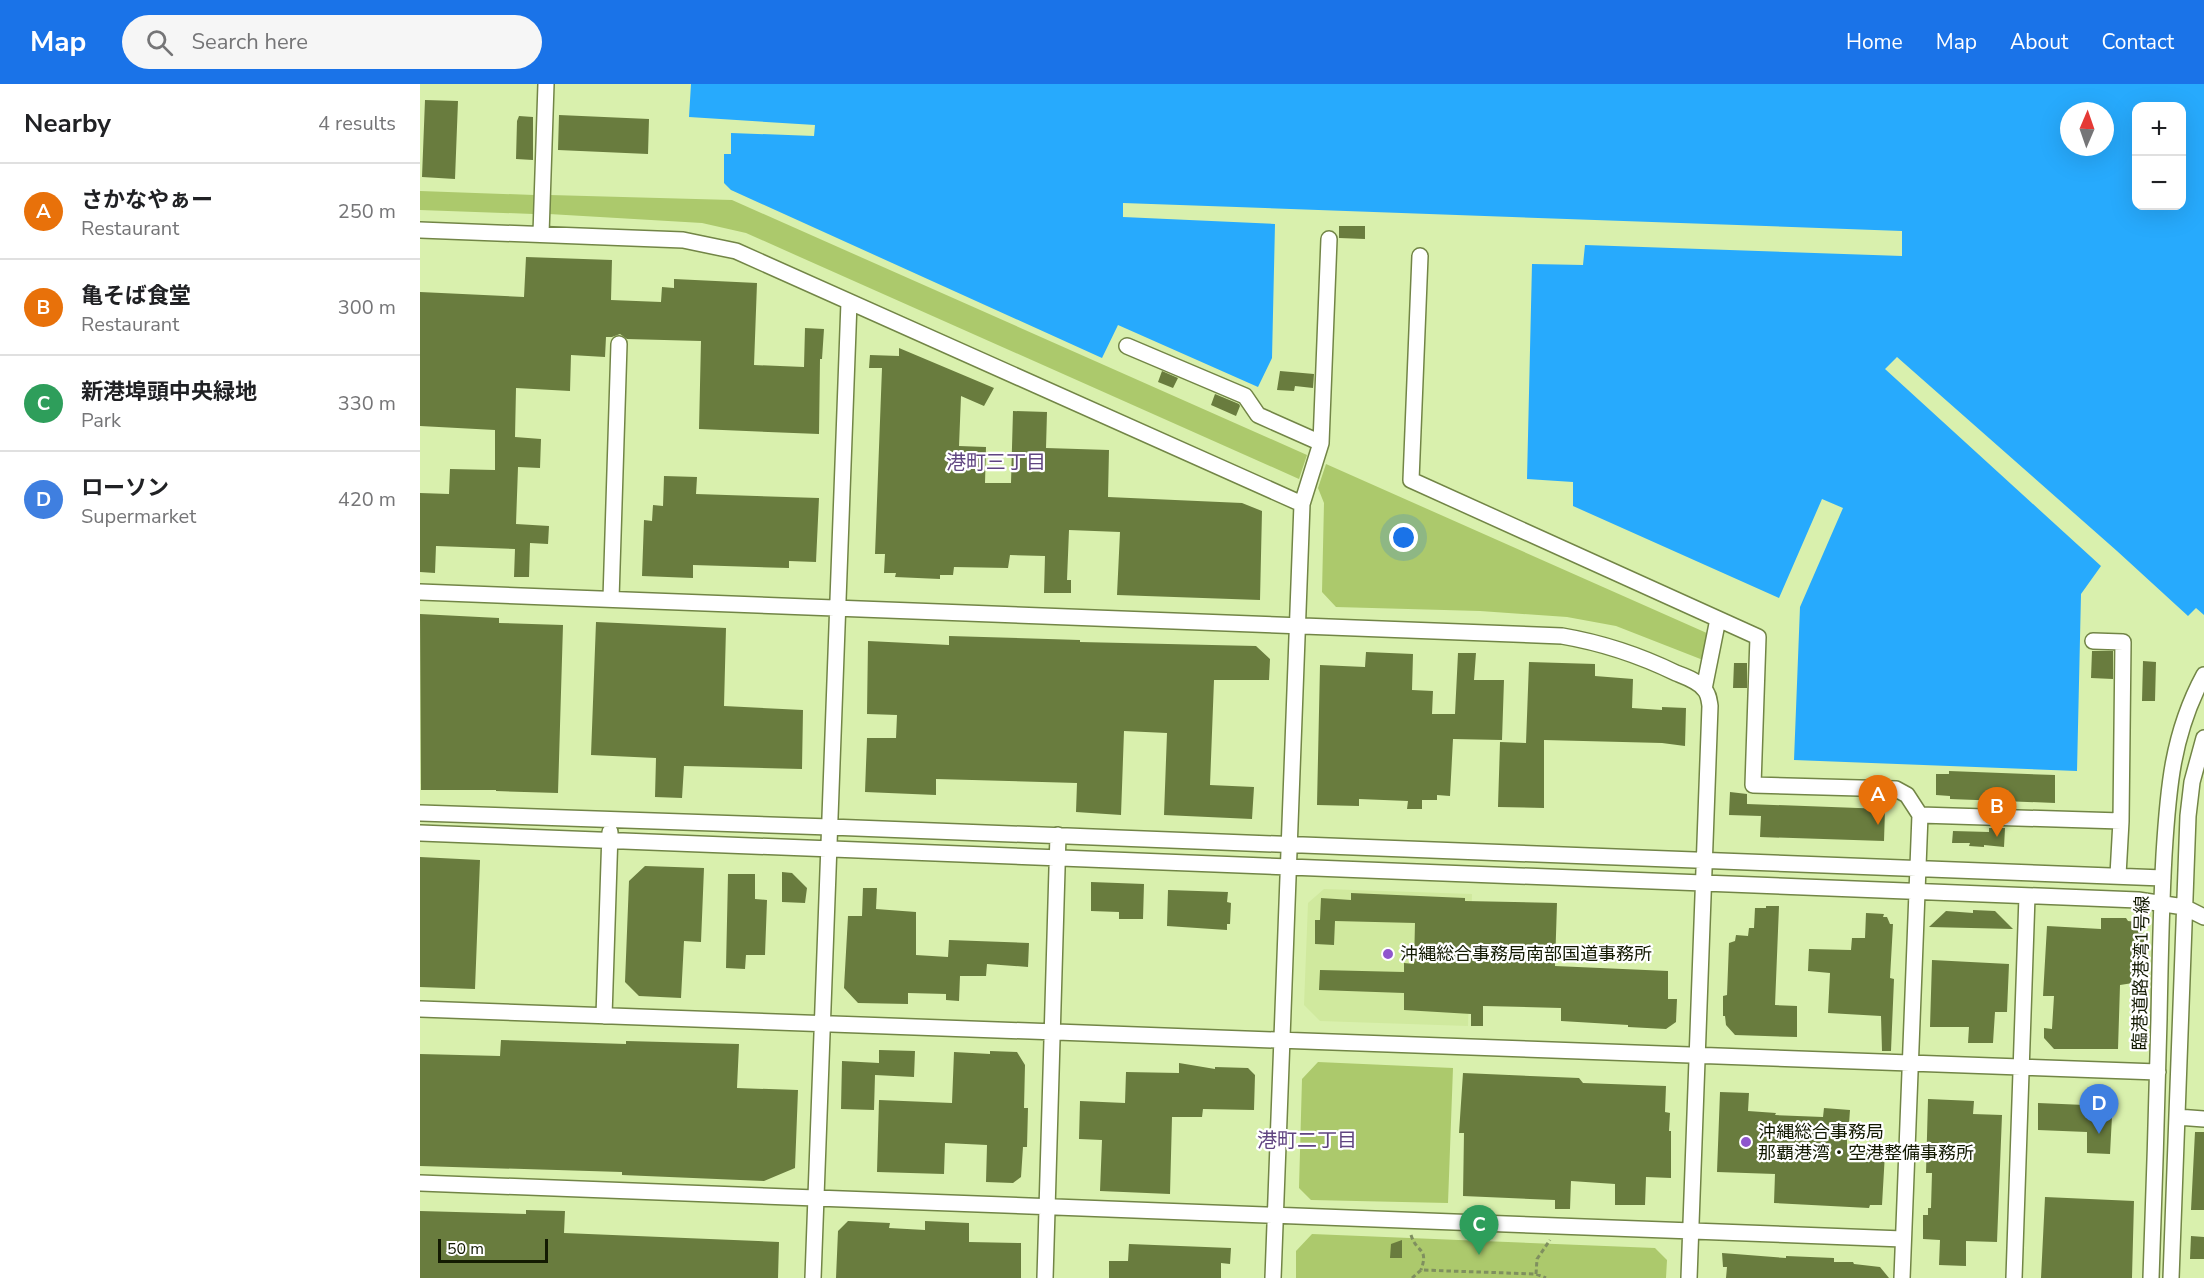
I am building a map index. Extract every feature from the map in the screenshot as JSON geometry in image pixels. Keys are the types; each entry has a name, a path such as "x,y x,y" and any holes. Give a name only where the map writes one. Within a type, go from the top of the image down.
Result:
{"street":[{"path":"541,234 546,84"},
{"path":"420,230 683,240 736,251 1302,504"},
{"path":"1273,1278 1302,504 1321,443 1329,239"},
{"path":"1420,256 1411,480 1758,637 1754,785 1896,789 1908,795 1920,815 1902,1278"},
{"path":"813,1278 849,302"},
{"path":"611,599 618,344"},
{"path":"1127,346 1245,396 1258,415 1321,443"},
{"path":"420,592 1298,624 1562,636 1599,643 1641,656 1696,682 1709,697 1710,706 1689,1278"},
{"path":"1704,689 1718,619"},
{"path":"2093,641 2123,642 2121,821 2118,876"},
{"name":"臨港道路港湾1号線","path":"2151,1278 2162,903 2168,801 2174,759 2188,706 2204,675"},
{"path":"2171,1278 2188,816 2192,782 2204,738"},
{"path":"420,813 2163,878 2184,907"},
{"path":"1920,815 2121,821"},
{"path":"604,1016 610,820"},
{"path":"420,833 2138,900 2184,907 2204,917"},
{"path":"1045,1278 1058,835"},
{"path":"2014,1278 2027,896"},
{"path":"420,1009 2158,1072"},
{"path":"2177,1117 2204,1119"},
{"path":"420,1184 1903,1239"}],"path":[{"path":"1411,1233 1414,1244 1423,1251 1425,1259 1421,1270 1412,1278"},
{"path":"1536,1274 1537,1259 1551,1239"},
{"path":"1421,1270 1536,1274 1546,1278"}],"shaded area":[{"path":"420,191 534,195 533,214 420,210"},
{"path":"550,195 732,200 1307,455 1299,479 746,233 702,223 549,214"},
{"path":"1326,464 1709,634 1703,660 1616,626 1567,617 1480,611 1336,607 1322,592 1324,503 1318,488"},
{"name":"沖縄総合事務局南部国道事務所","path":"1324,889 1472,894 1468,1026 1320,1021 1304,1005 1308,903"},
{"path":"1318,1062 1453,1068 1448,1203 1311,1200 1299,1188 1302,1079"},
{"path":"1312,1234 1655,1248 1667,1260 1666,1278 1296,1278 1296,1251"}],"water":[{"path":"691,84 2204,84 2204,615 2196,608 2188,616 1897,357 1885,369 2101,566 2081,594 2077,771 1794,760 1800,607 1843,508 1822,499 1779,598 1573,506 1573,482 1527,479 1532,264 1583,265 1585,245 1902,256 1902,231 1123,203 1123,217 1275,224 1272,358 1258,387 1118,325 1102,358 731,190 724,183 724,154 731,154 731,133 814,136 815,125 689,117"}],"building":[{"path":"425,100 458,101 455,179 422,177"},
{"path":"559,115 649,119 648,154 558,150"},
{"path":"519,116 533,117 533,160 516,159"},
{"path":"1339,226 1365,226 1365,239 1339,238"},
{"path":"526,257 612,260 611,300 661,302 662,287 674,288 674,279 757,283 754,365 804,367 805,328 824,329 822,359 820,359 819,434 699,429 701,341 627,339 620,334 606,337 605,357 571,355 570,391 516,388 515,437 541,439 540,468 518,467 516,524 549,526 548,544 530,543 529,577 514,577 515,549 436,546 435,573 420,572 420,493 449,494 450,469 495,470 495,430 420,426 420,292 524,297"},
{"path":"899,348 994,388 984,406 961,396 959,446 986,447 985,483 1011,483 1013,411 1047,412 1046,448 1109,450 1108,497 1242,503 1262,511 1260,600 1117,595 1120,532 1069,530 1067,580 1071,580 1071,593 1044,593 1045,556 1010,555 1008,568 954,567 953,575 940,575 940,579 895,577 896,573 884,573 885,554 875,554 882,368 869,368 870,355 899,356"},
{"path":"1162,371 1178,378 1173,388 1158,382"},
{"path":"1280,371 1314,374 1313,388 1295,386 1294,391 1277,390"},
{"path":"1215,394 1239,404 1236,416 1211,405"},
{"path":"664,476 697,477 696,494 819,498 816,562 789,561 789,568 693,565 693,578 642,576 644,520 652,521 653,505 663,506"},
{"path":"420,614 499,618 499,623 563,625 558,793 421,790"},
{"path":"596,622 726,628 724,706 803,710 802,769 684,766 682,798 655,797 656,758 591,755"},
{"path":"949,636 1256,646 1270,659 1269,680 1214,680 1210,785 1254,787 1252,819 1164,815 1167,733 1124,731 1121,815 1076,812 1077,783 936,779 936,795 865,792 867,738 896,738 897,715 867,714 868,641 949,645"},
{"path":"2092,651 2113,651 2113,679 2091,678"},
{"path":"1366,652 1413,654 1412,690 1433,691 1432,714 1455,714 1458,653 1476,653 1474,680 1504,680 1502,740 1453,739 1450,796 1437,795 1437,800 1422,800 1422,809 1407,809 1408,801 1359,799 1359,806 1317,805 1320,665 1365,667"},
{"path":"2143,661 2156,662 2155,701 2142,701"},
{"path":"1529,662 1595,664 1595,676 1633,679 1632,708 1662,710 1662,707 1686,708 1685,746 1662,743 1544,740 1544,808 1498,807 1500,742 1526,743"},
{"path":"1734,663 1747,663 1747,688 1733,688"},
{"path":"1949,771 2055,775 2055,803 1950,799 1950,796 1936,795 1936,774 1949,774"},
{"path":"1730,792 1747,794 1747,804 1885,809 1884,841 1760,837 1761,816 1729,815"},
{"path":"1989,828 2005,828 2004,847 1952,843 1953,831 1989,832"},
{"path":"420,857 480,860 475,989 420,987"},
{"path":"645,866 704,868 701,942 684,941 681,998 639,996 625,982 629,881"},
{"path":"782,872 792,873 807,888 805,903 782,902"},
{"path":"728,874 755,874 755,899 767,900 765,955 746,955 745,969 726,968"},
{"path":"1091,882 1144,884 1143,919 1119,919 1119,912 1091,911"},
{"path":"863,888 877,888 876,909 916,912 916,955 948,957 949,940 1029,943 1028,967 987,964 986,976 960,976 959,1001 946,1000 946,994 908,993 908,1004 858,1003 844,988 848,916 862,916"},
{"path":"1168,890 1228,892 1227,902 1231,903 1230,924 1227,924 1227,930 1167,926"},
{"path":"1351,893 1465,898 1465,901 1557,903 1555,966 1668,971 1668,999 1677,999 1676,1022 1666,1029 1628,1027 1628,1025 1561,1021 1561,1008 1483,1006 1483,1026 1471,1026 1471,1014 1404,1010 1404,993 1319,990 1320,970 1404,972 1404,963 1414,964 1415,923 1335,921 1334,945 1315,944 1315,920 1320,920 1321,898 1351,900"},
{"path":"1766,906 1779,906 1775,1005 1797,1006 1797,1037 1735,1035 1726,1025 1725,1016 1723,1016 1723,996 1727,995 1729,943 1735,941 1736,935 1748,936 1749,928 1754,928 1755,908 1766,908"},
{"path":"1973,910 1995,911 2013,929 1929,927 1946,911 1973,913"},
{"path":"1866,913 1884,914 1883,917 1887,917 1890,924 1893,924 1890,978 1894,979 1891,1051 1882,1051 1881,1016 1828,1013 1830,973 1808,971 1809,949 1851,950 1852,938 1865,938"},
{"path":"2101,918 2126,918 2128,921 2137,922 2138,930 2145,935 2142,973 2136,974 2133,983 2120,985 2118,1049 2054,1049 2044,1038 2044,1028 2052,1029 2054,996 2043,996 2047,926 2101,929"},
{"path":"1932,960 2009,964 2007,1012 1995,1012 1993,1043 1968,1043 1969,1027 1930,1027"},
{"path":"501,1040 626,1044 626,1041 739,1044 737,1088 798,1090 795,1168 764,1181 622,1175 622,1172 420,1166 420,1054 500,1056"},
{"path":"879,1050 915,1051 914,1077 875,1075 874,1110 841,1109 842,1061 879,1063"},
{"path":"990,1051 1017,1052 1025,1065 1024,1108 1028,1108 1027,1147 1023,1147 1021,1177 1013,1183 986,1182 987,1145 945,1143 944,1174 877,1172 879,1100 952,1103 954,1052 990,1054"},
{"path":"1179,1063 1215,1069 1215,1067 1248,1068 1255,1075 1254,1110 1203,1109 1202,1117 1172,1117 1170,1194 1100,1191 1102,1140 1079,1139 1080,1101 1125,1103 1126,1072 1179,1073"},
{"path":"1463,1073 1579,1078 1583,1083 1666,1086 1665,1112 1670,1113 1669,1131 1671,1131 1671,1178 1646,1177 1645,1205 1615,1205 1615,1184 1571,1181 1570,1209 1555,1209 1555,1200 1463,1196 1464,1133 1459,1133"},
{"path":"1720,1092 1749,1093 1748,1111 1776,1113 1775,1115 1823,1117 1824,1108 1850,1110 1849,1124 1847,1124 1847,1152 1885,1153 1882,1205 1870,1205 1869,1208 1774,1203 1775,1174 1717,1172"},
{"path":"1928,1099 1974,1101 1973,1114 2002,1115 1997,1242 1966,1241 1966,1266 1939,1265 1940,1240 1923,1239 1923,1215 1928,1215 1928,1208 1931,1208 1932,1173 1926,1173"},
{"path":"2038,1103 2085,1105 2085,1114 2112,1116 2110,1154 2087,1153 2087,1132 2038,1130"},
{"path":"2195,1132 2204,1132 2204,1210 2191,1210"},
{"path":"2045,1197 2134,1201 2132,1278 2041,1278"},
{"path":"526,1210 565,1211 564,1233 779,1242 778,1278 420,1278 420,1211 526,1214"},
{"path":"848,1221 890,1223 889,1228 925,1230 925,1221 969,1223 969,1242 1021,1243 1021,1278 836,1278 838,1231"},
{"path":"2191,1236 2204,1237 2204,1259 2190,1259"},
{"path":"1402,1240 1402,1258 1390,1258 1391,1244"},
{"path":"1129,1244 1231,1248 1230,1264 1221,1263 1221,1278 1109,1278 1109,1261 1128,1261"},
{"path":"1722,1253 1786,1258 1786,1256 1834,1258 1834,1262 1853,1262 1880,1267 1889,1278 1726,1278 1727,1267 1723,1267"}],"place":[{"name":"さかなやぁー","path":"1878,825"},
{"name":"亀そば食堂","path":"1997,837"},
{"name":"沖縄総合事務局南部国道事務所","path":"1388,954"},
{"name":"ローソン","path":"2099,1134"},
{"name":"沖縄総合事務局 那覇港湾・空港整備事務所","path":"1746,1142"},
{"name":"新港埠頭中央緑地","path":"1479,1255"}],"district":[{"name":"港町三丁目","path":"996,462"},
{"name":"港町二丁目","path":"1307,1140"}]}
